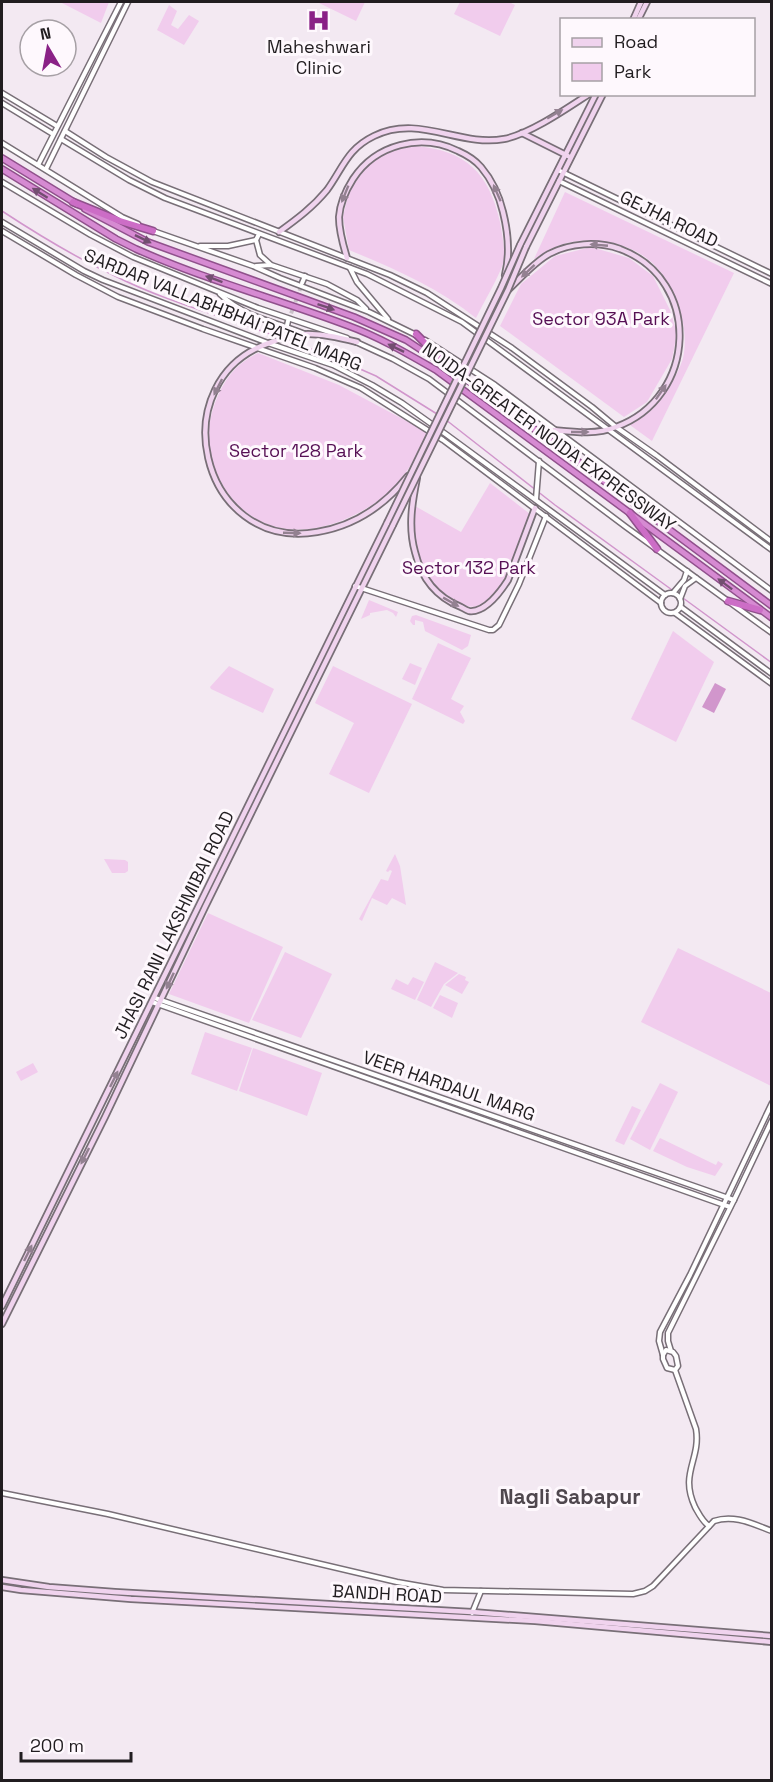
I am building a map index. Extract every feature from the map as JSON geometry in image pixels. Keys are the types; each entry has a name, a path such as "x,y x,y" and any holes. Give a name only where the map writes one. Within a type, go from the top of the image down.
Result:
{"highway":[{"name":"NOIDA-GREATER NOIDA EXPRESSWAY","path":"2,158 94,215 148,243 354,316 406,340 450,368 771,606"},
{"name":"NOIDA-GREATER NOIDA EXPRESSWAY","path":"2,169 136,249 274,301 350,326 401,350 436,370 771,618"},
{"path":"73,202 120,221 153,231"},
{"path":"416,334 450,368"},
{"path":"630,513 657,549"},
{"path":"728,601 760,610"}],"main road":[{"path":"634,18 641,2"},
{"path":"639,18 647,2"},
{"path":"279,232 308,210 328,188 352,152 375,136 408,127 478,139 502,139 522,133 586,96"},
{"path":"358,587 393,525 508,290 523,246 595,96"},
{"path":"501,288 560,181 602,96"},
{"path":"522,133 571,159"},
{"path":"347,258 339,218 344,196 358,172 381,152 394,146 424,142 438,144 468,156 480,165 494,185 501,201 508,250 507,267 501,288"},
{"path":"508,290 528,270 550,254 564,248 596,244 628,252 644,262 657,273 674,301 679,318 680,348 675,367 664,388 652,403 642,412 616,427 578,432 553,430"},
{"name":"JHASI RANI LAKSHMIBAI ROAD","path":"2,1324 105,1117 358,587 371,555 501,288"},
{"path":"357,342 305,334 287,337 259,347 230,368 221,379 207,413 205,446 213,475 233,506 246,516 271,531 297,534 324,531 370,512 385,501 411,474"},
{"path":"419,470 410,521 420,569 428,583 442,597 469,610 477,609 493,599 504,585 535,508"},
{"name":"JHASI RANI LAKSHMIBAI ROAD","path":"2,1306 154,1000 199,904 358,587"},
{"name":"BANDH ROAD","path":"2,1580 50,1587 116,1592 771,1636"},
{"name":"BANDH ROAD","path":"2,1587 131,1599 472,1615 771,1642"}],"street":[{"path":"38,165 121,2"},
{"path":"46,169 128,2"},
{"path":"2,93 57,126"},
{"path":"2,103 53,134"},
{"path":"65,131 152,182 406,282 512,348 771,542"},
{"path":"61,139 129,180 165,198 350,267 462,322 771,550"},
{"path":"2,143 122,217 153,231 253,266 369,312 416,334 495,385 771,591"},
{"name":"GEJHA ROAD","path":"558,170 771,274"},
{"name":"GEJHA ROAD","path":"554,178 771,284"},
{"path":"2,183 133,257 258,308 357,342 429,379 771,633"},
{"name":"SARDAR VALLABHBHAI PATEL MARG","path":"2,222 103,280 268,343 333,365 372,385 402,403 536,497 665,595"},
{"name":"SARDAR VALLABHBHAI PATEL MARG","path":"2,231 76,276 118,297 259,347 362,388 443,440 546,516 598,559 661,603 667,613 675,613 771,684"},
{"path":"259,234 256,240 260,255 271,265"},
{"path":"195,246 228,246 256,240"},
{"path":"253,266 271,265 343,291 369,312"},
{"path":"350,267 357,282 390,322"},
{"path":"302,283 305,276"},
{"path":"217,292 237,308 275,324 287,323 305,334"},
{"path":"462,322 465,317"},
{"path":"287,323 287,337"},
{"path":"536,497 539,461"},
{"path":"358,587 493,630 499,625 519,584 546,516"},
{"path":"661,603 665,595 672,593 684,580 687,571"},
{"path":"680,599 687,584 696,578"},
{"path":"672,593 680,599 681,607 771,674"},
{"path":"675,613 681,607"},
{"name":"VEER HARDAUL MARG","path":"154,1000 734,1200"},
{"name":"VEER HARDAUL MARG","path":"160,1002 730,1207"},
{"path":"675,1370 667,1368 663,1359 659,1341 660,1332 728,1198 771,1103"},
{"path":"675,1370 678,1362 671,1351 668,1333 771,1120"},
{"path":"663,1355 666,1350 671,1351"},
{"path":"675,1370 697,1437 688,1479 689,1492 703,1522 709,1526"},
{"path":"2,1493 108,1514 397,1582 443,1590 481,1592 640,1593 661,1579 714,1521 736,1519 771,1531"},
{"path":"472,1615 481,1592"}],"green space":[{"path":"60,2 109,2 101,23"},
{"path":"320,2 365,2 356,21"},
{"path":"460,2 509,2 515,5 500,36 454,14"},
{"path":"169,5 177,11 171,25 178,29 189,15 199,21 184,45 157,30"},
{"path":"415,146 448,153 473,167 482,177 495,205 503,237 504,259 476,318 431,288 349,250 343,217 349,191 369,164 388,152"},
{"path":"565,192 734,273 652,441 630,425 653,409 671,385 681,364 685,338 678,305 657,267 636,251 623,246 594,241 576,241 555,247 534,259"},
{"name":"Sector 93A Park","path":"591,247 629,258 653,276 670,310 677,333 672,359 647,402 624,417 500,326 521,284 555,256"},
{"name":"Sector 128 Park","path":"258,353 339,385 427,432 409,467 390,491 374,504 350,517 332,524 295,529 261,522 233,499 216,473 210,453 210,423 215,403 226,380 237,367"},
{"name":"Sector 132 Park","path":"490,483 530,514 513,562 501,584 478,606 468,606 445,596 427,575 414,535 415,506 461,532"},
{"path":"369,600 398,612 396,617 387,610 370,613 361,619"},
{"path":"416,615 471,635 468,646 462,650 425,631 423,622 415,620 415,625 413,625 410,621 412,616"},
{"path":"673,631 714,662 676,742 631,719"},
{"path":"438,643 471,658 451,699 464,706 460,712 465,721 463,724 412,699"},
{"path":"410,663 422,668 415,685 402,679"},
{"path":"229,666 274,689 263,713 211,689 210,687"},
{"path":"333,666 412,704 369,793 329,774 354,723 315,703"},
{"path":"395,854 400,866 406,905 392,898 387,905 372,898 362,921 359,919 381,879 388,881 392,871 386,871"},
{"path":"104,859 125,860 128,862 128,871 112,873"},
{"path":"208,913 283,947 249,1023 169,994"},
{"path":"678,948 771,993 771,1086 641,1022"},
{"path":"285,952 332,974 301,1038 252,1020"},
{"path":"435,962 458,973 444,984 431,1007 417,1000"},
{"path":"459,974 466,977 465,980 469,982 462,994 445,985"},
{"path":"413,977 424,982 415,1000 391,989 396,979 408,985"},
{"path":"440,995 458,1003 452,1018 433,1008"},
{"path":"205,1032 252,1048 237,1091 191,1074"},
{"path":"253,1048 322,1073 307,1116 239,1091"},
{"path":"33,1063 38,1072 21,1081 16,1072"},
{"path":"660,1083 678,1092 650,1150 630,1139"},
{"path":"632,1106 641,1110 624,1145 615,1141"},
{"path":"660,1138 716,1165 718,1161 723,1164 715,1176 687,1167 653,1151"}],"shaded area":[{"path":"715,683 726,689 714,713 702,707"}],"waterway":[{"path":"2,211 70,253 133,285 281,338"},
{"path":"285,339 376,376 437,414"},
{"path":"441,416 555,505 679,595"},
{"path":"683,598 772,663"}],"tunnel":[{"path":"289,319 302,284"}],"place":[{"name":"Maheshwari Clinic","path":"319,21"}],"district":[{"name":"Nagli Sabapur","path":"570,1497"}]}
